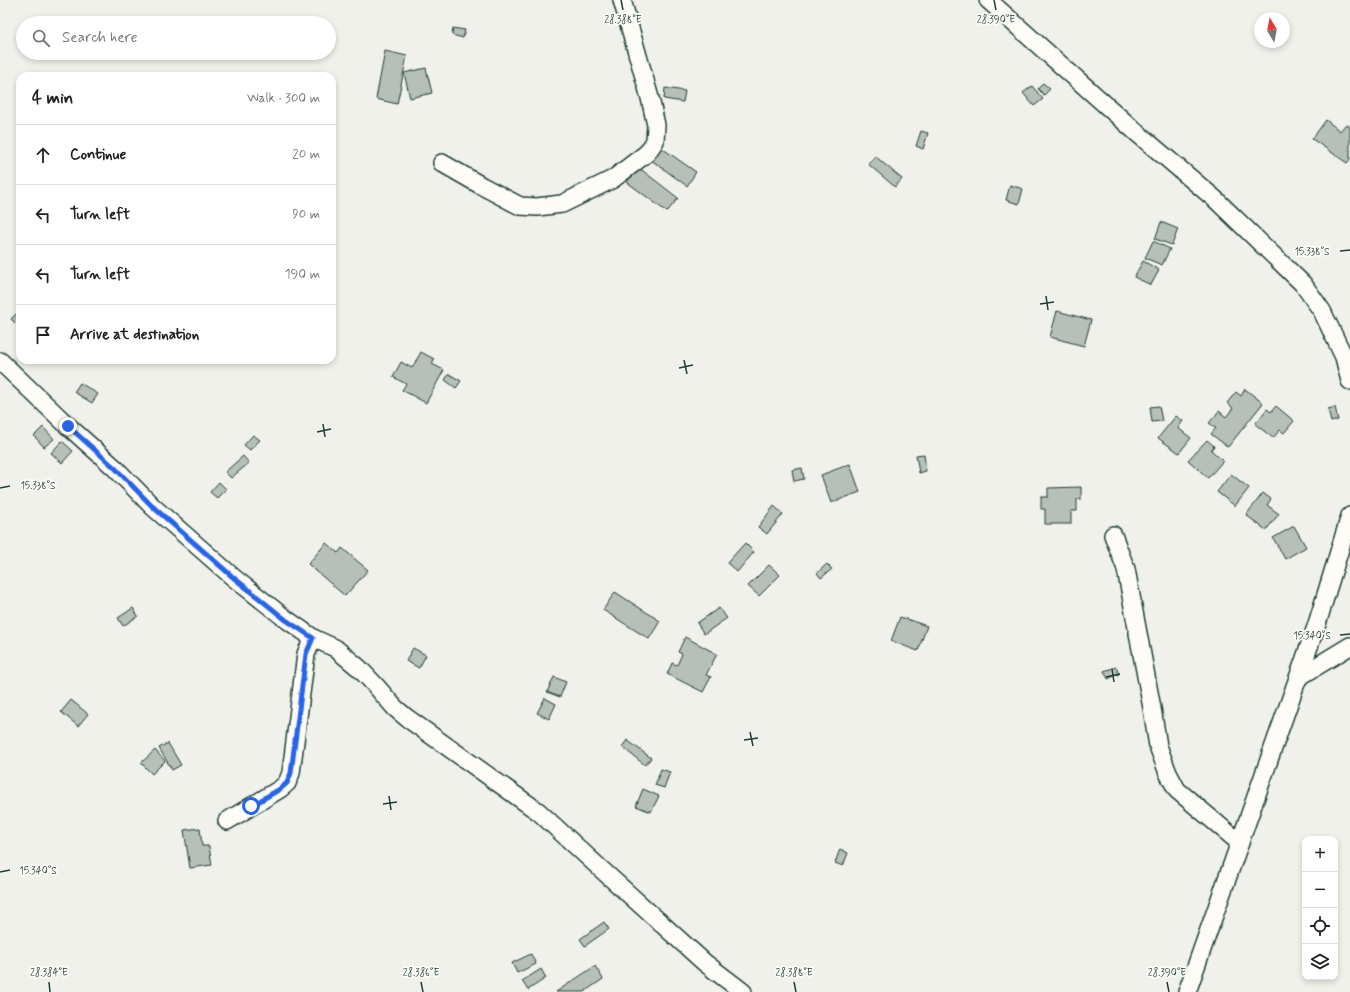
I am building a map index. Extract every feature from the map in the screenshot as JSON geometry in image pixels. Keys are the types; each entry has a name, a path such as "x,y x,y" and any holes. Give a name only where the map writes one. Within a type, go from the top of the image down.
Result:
{"street":[{"path":"442,163 520,206 537,207 562,204 600,186 613,179 647,153 655,141 656,124 622,0"},
{"path":"988,0 1136,132 1215,199 1303,284 1322,310 1344,357 1350,381"},
{"path":"3,368 115,468 152,506 234,578 286,620 313,638 335,648 359,668 395,708 407,718 539,812 704,963 743,992"},
{"path":"1187,992 1299,677 1350,516"},
{"path":"1113,535 1126,570 1158,746 1168,773 1176,790 1240,843"},
{"path":"227,821 280,789 287,783 291,773 306,654 313,638"},
{"path":"1299,677 1350,646"}],"building":[{"path":"453,28 465,30 463,38 452,35"},
{"path":"385,51 407,56 397,104 376,99"},
{"path":"426,68 432,93 410,98 404,73"},
{"path":"1043,83 1050,89 1044,95 1038,89"},
{"path":"1032,86 1043,99 1034,106 1023,93"},
{"path":"665,88 685,91 683,102 664,99"},
{"path":"1326,120 1340,131 1346,124 1350,127 1350,159 1347,163 1312,139"},
{"path":"921,131 928,133 923,149 916,146"},
{"path":"656,144 696,172 687,186 647,157"},
{"path":"875,156 902,179 895,187 868,164"},
{"path":"638,167 678,198 667,212 627,182"},
{"path":"1010,185 1023,189 1019,204 1006,200"},
{"path":"1161,222 1178,229 1172,245 1155,239"},
{"path":"1153,241 1170,249 1162,265 1145,258"},
{"path":"1143,261 1159,270 1151,285 1134,277"},
{"path":"1057,311 1091,320 1084,346 1050,337"},
{"path":"16,314 15,323 11,319"},
{"path":"421,352 434,359 432,364 444,370 426,403 402,390 406,384 393,377 401,362 412,368"},
{"path":"449,374 461,381 456,388 445,380"},
{"path":"80,383 98,394 92,403 74,392"},
{"path":"1245,389 1263,403 1228,447 1211,434 1216,428 1209,423 1219,411 1226,417 1233,408 1227,403 1236,392 1241,396"},
{"path":"1159,406 1162,421 1152,422 1150,407"},
{"path":"1276,406 1294,421 1284,433 1280,430 1273,438 1255,424 1267,409 1271,412"},
{"path":"1335,407 1338,420 1331,422 1328,409"},
{"path":"1176,416 1183,421 1178,428 1191,438 1179,453 1158,438"},
{"path":"43,427 54,439 44,447 34,436"},
{"path":"253,435 260,440 250,450 244,445"},
{"path":"1207,440 1214,446 1211,450 1223,461 1208,478 1188,460"},
{"path":"62,441 73,451 62,463 51,453"},
{"path":"924,454 926,471 919,473 916,455"},
{"path":"243,456 249,463 231,478 225,472"},
{"path":"850,464 860,492 831,503 821,475"},
{"path":"802,468 804,479 794,481 792,470"},
{"path":"1231,474 1249,488 1235,506 1217,492"},
{"path":"219,482 226,489 217,498 210,492"},
{"path":"1081,487 1081,499 1077,499 1077,511 1071,511 1071,524 1045,524 1045,509 1041,509 1041,497 1048,497 1048,488"},
{"path":"1263,493 1271,499 1267,505 1279,514 1266,530 1246,515"},
{"path":"774,506 783,514 767,534 758,527"},
{"path":"1294,526 1306,547 1285,559 1273,538"},
{"path":"326,543 338,553 342,548 368,570 345,596 308,564"},
{"path":"745,543 754,552 737,572 727,563"},
{"path":"827,564 832,569 821,578 817,573"},
{"path":"769,565 780,575 759,596 748,586"},
{"path":"615,592 660,621 649,639 603,610"},
{"path":"133,608 138,616 123,626 118,618"},
{"path":"719,608 727,618 704,634 697,623"},
{"path":"900,617 927,626 918,651 891,641"},
{"path":"685,637 717,654 706,675 711,677 703,692 667,674 672,663 677,665 682,654 678,652"},
{"path":"413,648 426,655 419,668 406,661"},
{"path":"1116,667 1119,674 1108,679 1104,671"},
{"path":"554,677 566,682 560,697 547,692"},
{"path":"545,698 556,704 549,719 537,713"},
{"path":"71,700 88,714 78,726 61,712"},
{"path":"627,740 651,758 645,765 622,747"},
{"path":"168,743 181,765 172,770 159,748"},
{"path":"155,750 165,761 152,774 141,763"},
{"path":"661,769 670,772 664,788 655,785"},
{"path":"643,789 659,796 651,812 636,806"},
{"path":"200,828 202,846 209,846 212,865 190,868 184,830"},
{"path":"840,849 848,853 843,866 835,863"},
{"path":"604,922 609,929 585,946 580,939"},
{"path":"531,954 536,964 517,973 512,963"},
{"path":"595,966 603,979 584,992 556,992"},
{"path":"541,969 546,978 528,990 522,981"}],"route":[{"path":"68,426 115,468 152,506 234,578 286,620 313,638 306,654 291,773 287,783 280,789 251,806"}]}
